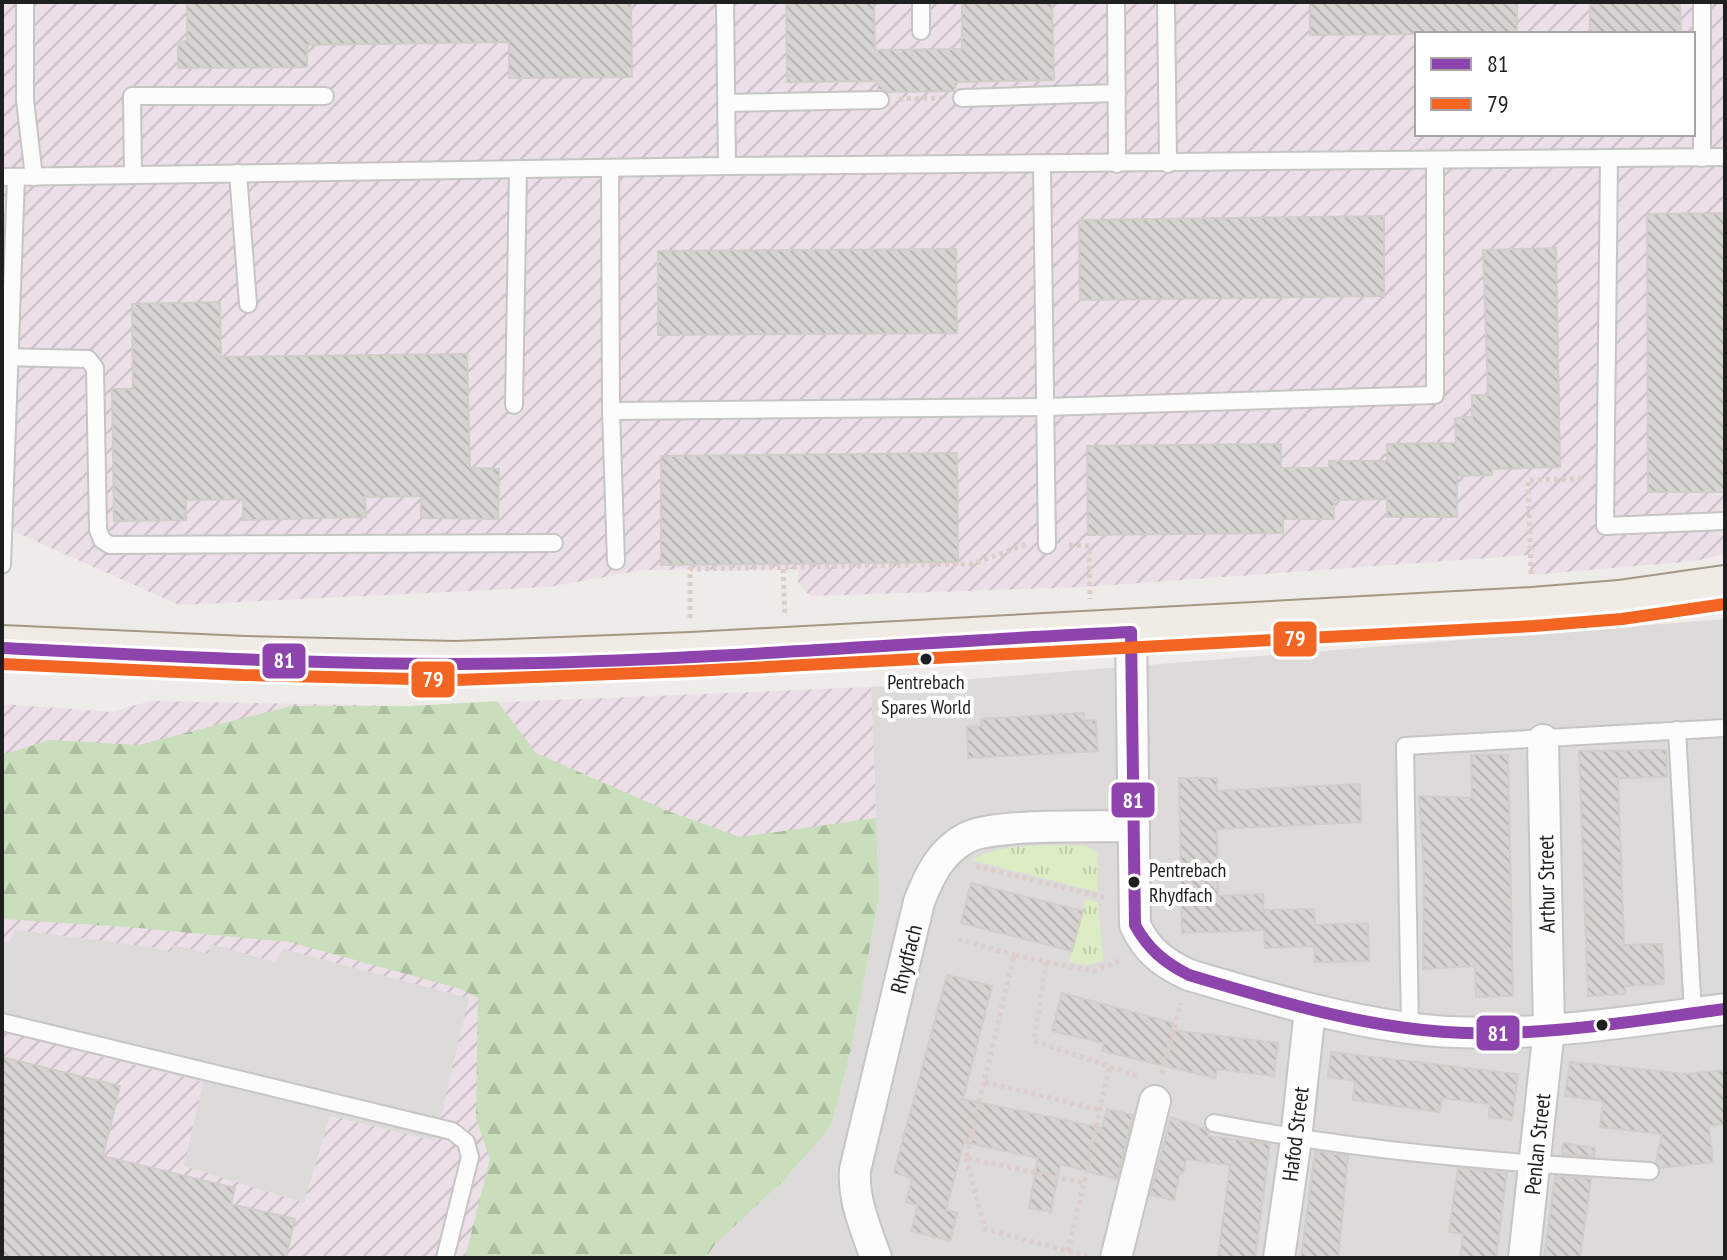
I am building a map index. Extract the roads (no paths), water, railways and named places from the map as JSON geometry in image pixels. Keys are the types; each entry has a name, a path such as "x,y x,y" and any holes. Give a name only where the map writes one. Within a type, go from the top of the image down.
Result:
{"main road":[{"path":"2,648 244,659 455,664 691,655 1533,610 1620,603 1725,588"}],"street":[{"path":"1111,633 1134,826 1135,925 1143,943 1155,956 1189,975 1310,1010 1410,1029 1481,1033 1549,1029 1725,1009"},
{"name":"Arthur Street","path":"1543,740 1549,1029"},
{"name":"Rhydfach","path":"876,1258 857,1205 855,1170 919,902 929,876 942,857 967,838 992,830 1134,826"},
{"name":"Hafod Street","path":"1279,1258 1310,1010"},
{"name":"Penlan Street","path":"1524,1258 1549,1029"},
{"path":"1116,1258 1158,1092"}],"lane":[{"path":"25,2 25,100 34,177"},
{"path":"725,2 727,166"},
{"path":"921,2 921,31"},
{"path":"1116,2 1117,164"},
{"path":"1166,2 1168,164"},
{"path":"1702,2 1702,158"},
{"path":"962,98 1117,93"},
{"path":"133,175 132,96 325,96"},
{"path":"727,103 880,100"},
{"path":"2,565 9,177 727,166 1725,157"},
{"path":"1609,159 1605,526 1725,521"},
{"path":"611,411 1046,407 1435,395 1435,161"},
{"path":"1042,165 1047,545"},
{"path":"610,168 611,411 616,561"},
{"path":"514,405 518,169"},
{"path":"238,173 248,304"},
{"path":"6,357 88,359 95,368 98,530 102,540 110,545 554,543"},
{"path":"1410,1029 1405,746 1725,728"},
{"path":"1677,730 1693,1013"},
{"path":"2,1022 452,1131 466,1142 470,1157 445,1258"},
{"path":"1214,1123 1296,1139 1535,1165 1650,1171"}],"place":[{"name":"Pentrebach Spares World","path":"926,659"},
{"name":"Pentrebach Rhydfach","path":"1134,882"}]}
